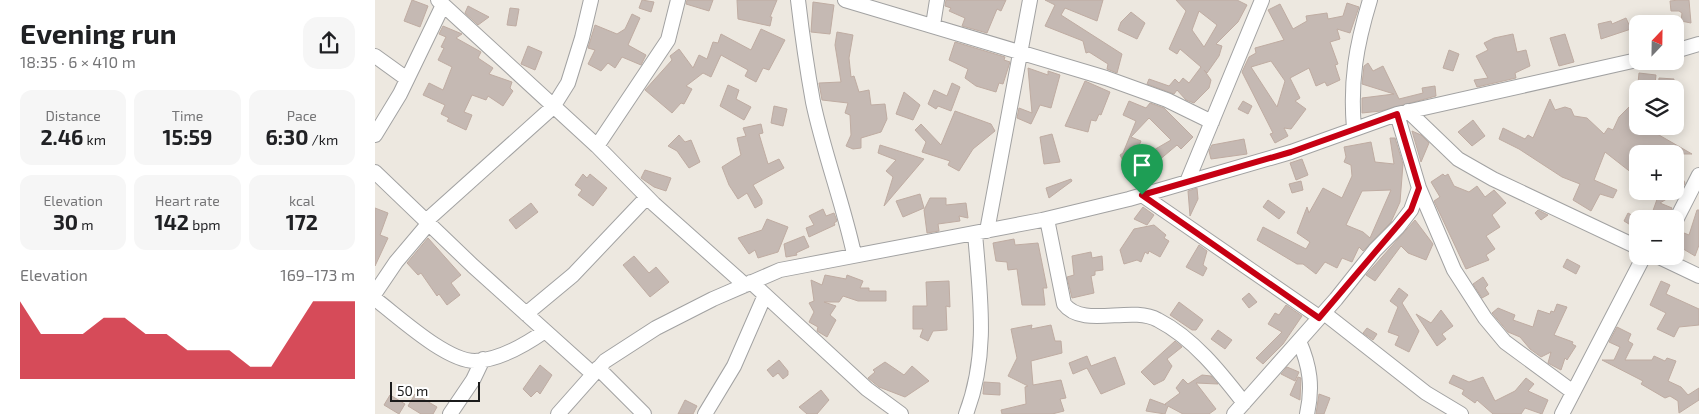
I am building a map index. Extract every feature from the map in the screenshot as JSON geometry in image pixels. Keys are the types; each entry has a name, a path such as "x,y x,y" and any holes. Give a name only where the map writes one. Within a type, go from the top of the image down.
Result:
{"street":[{"path":"375,293 396,262 428,222 553,107 568,83 591,0"},
{"path":"597,146 667,40 678,0"},
{"path":"797,0 813,103 845,214 854,254"},
{"path":"845,0 1114,81 1167,100 1212,122"},
{"path":"933,25 937,0"},
{"path":"966,414 974,392 981,359 981,232 1030,0"},
{"path":"1187,182 1263,0"},
{"path":"1354,129 1351,86 1359,39 1370,0"},
{"path":"375,135 384,123 445,4 553,107 597,146 647,197 748,284 765,296 867,389 901,414"},
{"path":"1684,48 1699,44"},
{"path":"375,56 407,79"},
{"path":"558,414 605,361 657,328 780,270 854,254 1047,219 1142,195 1291,152 1402,112 1629,62"},
{"path":"1402,112 1419,188 1454,270 1485,318 1505,342 1573,392"},
{"path":"1402,112 1458,159 1493,179 1629,243"},
{"path":"375,172 526,314 596,371 644,414"},
{"path":"1681,210 1699,175"},
{"path":"1234,414 1322,315 1406,216 1419,188"},
{"path":"1142,195 1322,315 1426,393 1461,414"},
{"path":"526,314 573,275 647,197"},
{"path":"1047,219 1064,304 1069,312 1082,316 1137,313 1158,319 1184,337 1244,403"},
{"path":"1562,414 1639,265"},
{"path":"1676,265 1699,276"},
{"path":"705,414 734,366 765,296"},
{"path":"375,299 444,350 461,358 475,361 498,356 525,344 545,331"},
{"path":"1299,341 1308,362 1311,380 1311,397 1307,414"},
{"path":"450,414 473,380 483,359"}],"building":[{"path":"412,0 428,6 420,27 404,21"},
{"path":"642,0 654,2 651,12 639,8"},
{"path":"687,0 713,0 709,11 686,4"},
{"path":"737,0 777,0 770,17 772,17 770,26 738,19"},
{"path":"946,0 1006,0 1001,11 997,9 987,33 962,26 965,18 949,11 951,8 945,6"},
{"path":"1045,0 1103,0 1097,21 1065,8 1061,15 1122,54 1117,73 1107,69 1108,64 1089,52 1086,53 1083,41 1045,26 1055,5"},
{"path":"1176,0 1237,0 1247,5 1238,22 1216,44 1222,46 1219,56 1207,73 1204,70 1211,80 1209,88 1194,103 1186,100 1177,90 1174,94 1147,84 1149,79 1169,86 1175,79 1179,83 1183,78 1189,83 1201,67 1180,49 1177,54 1169,49 1186,11","holes":["1199,11 1217,25 1204,47 1192,30"]},
{"path":"1689,0 1691,23 1684,22 1684,15 1679,11 1671,11 1670,1"},
{"path":"813,2 834,5 830,34 811,32"},
{"path":"1347,3 1359,7 1350,33 1337,29 1340,39 1330,42 1338,64 1335,65 1340,80 1327,86 1325,82 1316,86 1309,68 1290,78 1300,98 1295,101 1306,109 1291,129 1284,128 1288,136 1275,143 1270,134 1273,133 1242,72 1249,57 1256,53 1255,48 1284,40 1268,10 1280,4 1293,29 1307,21 1306,16 1327,13 1328,19 1343,16","holes":["1271,61 1285,81 1277,107 1251,67"]},
{"path":"468,6 489,17 478,25 465,13"},
{"path":"510,8 519,9 516,26 507,25"},
{"path":"1131,12 1145,23 1137,39 1118,30 1121,22"},
{"path":"632,14 640,18 628,45 646,55 641,65 622,57 615,68 608,63 601,71 588,64 595,50 588,48 595,25 617,34 625,29"},
{"path":"1626,18 1629,30 1601,39 1598,24 1611,21 1612,24"},
{"path":"443,26 462,34 456,38 481,52 478,58 493,68 489,74 512,82 510,88 513,91 503,106 488,96 486,100 472,95 464,112 472,115 466,130 447,121 449,118 441,114 445,105 423,95 429,83 443,90 452,67 438,60 444,48 441,47 446,37 439,34"},
{"path":"761,29 785,40 769,70 763,68 756,82 745,76 748,70 721,55 711,77 703,73 686,86 692,89 684,104 681,103 672,113 645,90 672,60 670,56 679,49 693,68 699,55 707,59 713,42 718,43 721,34 751,50"},
{"path":"837,32 853,35 849,58 851,77 854,76 859,92 869,90 871,105 885,104 887,119 881,132 861,138 861,148 853,149 846,146 851,135 850,115 845,113 848,103 822,100 819,83 841,82 835,45"},
{"path":"1513,34 1517,52 1526,50 1530,66 1515,73 1516,78 1477,87 1474,80 1488,78 1476,56 1488,50 1484,43 1494,38"},
{"path":"1565,34 1574,62 1559,66 1550,38"},
{"path":"955,42 1005,57 1004,60 1010,62 1003,84 999,83 996,92 976,86 965,78 968,69 949,60"},
{"path":"528,46 542,52 535,70 521,64"},
{"path":"1449,50 1459,54 1453,71 1443,68"},
{"path":"1368,63 1373,71 1383,66 1399,99 1423,93 1422,88 1435,86 1436,96 1381,111 1362,113 1362,98 1394,94 1362,84 1364,66"},
{"path":"1028,68 1048,75 1048,71 1060,75 1051,108 1040,105 1031,124 1017,118 1019,108 1032,113"},
{"path":"1639,73 1656,75 1655,80 1638,80"},
{"path":"1659,78 1674,79 1674,80 1659,80"},
{"path":"1085,81 1110,92 1101,115 1099,114 1096,121 1091,120 1088,132 1065,126"},
{"path":"952,83 960,87 951,111 938,106 936,109 928,104 934,90 947,96"},
{"path":"728,85 739,90 736,99 751,107 744,120 720,106"},
{"path":"904,92 920,105 913,120 896,114"},
{"path":"1550,99 1555,110 1565,107 1571,109 1574,116 1587,118 1604,134 1608,128 1613,130 1619,117 1629,107 1629,135 1659,135 1676,145 1629,145 1629,171 1605,152 1594,180 1617,190 1613,198 1600,194 1591,211 1573,200 1580,184 1562,177 1519,149 1499,139 1503,128 1525,139 1528,135 1533,138"},
{"path":"1129,101 1146,108 1150,103 1164,108 1193,137 1181,149 1177,145 1158,161 1152,151 1171,140 1149,118 1131,137 1141,141 1128,171 1120,155 1123,153 1136,121 1123,115"},
{"path":"1243,101 1252,106 1248,114 1238,109"},
{"path":"774,106 787,109 783,126 771,123"},
{"path":"955,111 991,124 995,131 973,149 959,171 948,165 950,161 922,152 926,142 915,130 921,124 941,145"},
{"path":"1473,120 1485,136 1472,146 1458,132"},
{"path":"761,124 763,133 759,134 768,164 779,159 784,168 753,185 762,200 762,204 755,208 747,193 738,199 729,185 722,167 741,155 737,138 746,136 743,128"},
{"path":"1412,131 1421,135 1429,143 1421,162"},
{"path":"1052,134 1060,162 1044,164 1040,137"},
{"path":"679,135 685,142 691,140 700,162 689,168 677,151 668,146"},
{"path":"1390,138 1395,138 1403,164 1400,202 1391,222 1363,251 1359,247 1352,262 1342,258 1337,268 1325,262 1316,274 1303,264 1297,264 1257,240 1263,227 1306,249 1310,242 1297,233 1307,207 1309,213 1323,188 1342,198 1352,176 1351,165 1344,162 1346,157 1344,147 1371,142 1375,162 1394,164","holes":["1391,190 1370,238 1363,232 1346,225 1362,191"]},
{"path":"1244,139 1247,154 1211,159 1209,151 1212,145"},
{"path":"880,145 924,159 884,206 893,177 886,171 896,160 878,153"},
{"path":"1684,149 1692,154 1684,154"},
{"path":"1302,159 1308,175 1296,180 1290,163"},
{"path":"645,170 671,178 666,191 654,187 641,178"},
{"path":"583,174 587,178 590,174 607,188 593,206 578,195 582,190 575,185"},
{"path":"1443,174 1445,176 1448,174 1454,186 1469,192 1477,186 1485,197 1494,190 1506,203 1492,215 1500,227 1486,236 1495,249 1486,255 1489,260 1466,269 1434,201 1440,197 1431,182"},
{"path":"1071,179 1072,181 1049,198 1046,188"},
{"path":"1301,181 1303,190 1292,193 1289,184"},
{"path":"1197,188 1198,199 1190,216 1188,191"},
{"path":"920,194 924,208 903,217 896,201"},
{"path":"930,198 946,198 946,205 966,203 968,218 959,216 960,221 938,224 939,231 927,233 924,210"},
{"path":"1268,200 1285,212 1279,219 1263,207"},
{"path":"1657,200 1665,200 1660,203 1672,208 1671,210 1653,210"},
{"path":"531,203 538,212 516,229 509,220"},
{"path":"1143,207 1154,215 1147,225 1134,219"},
{"path":"375,208 388,213 380,235 388,238 375,266"},
{"path":"823,209 826,216 834,213 837,221 834,223 835,225 809,237 806,228 814,225 809,216"},
{"path":"1538,210 1548,215 1541,220 1535,213"},
{"path":"1697,210 1699,210 1699,245 1695,256 1684,249 1684,233 1689,235"},
{"path":"1628,213 1629,214 1629,224 1624,221"},
{"path":"767,219 788,227 778,252 758,258 755,250 749,254 738,238 762,230"},
{"path":"1415,220 1433,244 1426,260 1408,253 1401,246 1375,281 1366,275"},
{"path":"1154,225 1166,235 1164,238 1169,241 1160,257 1149,251 1148,254 1145,252 1141,262 1137,260 1124,264 1120,250 1134,229"},
{"path":"804,236 809,247 796,253 797,255 786,257 784,244"},
{"path":"428,238 461,275 451,283 460,295 447,305 439,294 437,296 421,273 418,275 407,263"},
{"path":"1014,239 1015,245 1038,243 1047,288 1043,288 1045,305 1022,305 1017,269 1008,270 1007,262 996,261 993,243"},
{"path":"1199,245 1207,251 1203,265 1207,268 1203,276 1186,267"},
{"path":"1091,252 1092,258 1102,256 1103,270 1095,271 1095,275 1091,276 1094,293 1072,298 1067,277 1074,275 1072,256"},
{"path":"634,256 649,273 656,267 669,282 650,297 623,265"},
{"path":"1567,259 1580,266 1576,274 1563,267"},
{"path":"825,275 846,279 847,275 863,281 860,288 869,288 869,291 886,291 886,301 858,301 843,296 839,302 824,302 836,306 830,315 836,320 827,337 817,331 818,327 809,322 814,312 809,303 814,301 811,280 822,285"},
{"path":"1483,277 1488,285 1485,288 1489,294 1482,298 1473,284"},
{"path":"949,281 950,307 946,306 947,330 933,331 928,341 920,337 923,329 913,329 913,306 927,306 926,282"},
{"path":"1661,281 1670,285 1666,294 1699,309 1699,325 1679,327 1674,337 1657,329 1666,313 1650,305"},
{"path":"1399,288 1408,295 1402,303 1419,331 1409,352 1395,345 1399,336 1388,332 1398,307 1390,301"},
{"path":"1249,293 1257,302 1249,308 1242,299"},
{"path":"1179,302 1203,320 1196,330 1192,330 1170,315"},
{"path":"1557,304 1567,307 1554,335 1573,342 1572,344 1576,346 1567,360 1565,358 1561,370 1548,363 1551,352 1541,357 1530,349 1520,337 1508,332 1492,313 1498,308 1515,315 1513,320 1533,327 1538,310 1550,314 1551,311 1554,312"},
{"path":"1286,305 1302,316 1283,344 1263,364 1256,358 1282,332 1268,324 1275,313 1279,315"},
{"path":"1441,310 1453,326 1442,334 1446,339 1437,346 1416,314 1431,323"},
{"path":"1032,325 1031,329 1051,325 1055,341 1061,341 1062,353 1031,361 1033,385 1061,380 1066,398 1060,399 1064,411 1052,414 1002,414 1001,410 1026,404 1025,387 1028,386 1008,376 1017,358 1011,329"},
{"path":"1617,327 1631,334 1628,341 1633,344 1625,360 1652,360 1654,356 1665,361 1667,358 1676,361 1668,381 1681,387 1688,395 1699,388 1699,400 1679,413 1678,401 1670,396 1665,398 1641,384 1643,381 1602,360 1614,360 1620,347 1609,342"},
{"path":"1367,328 1377,334 1373,340 1363,333"},
{"path":"1218,330 1232,340 1225,349 1211,339"},
{"path":"1175,341 1182,347 1167,359 1172,366 1164,380 1154,385 1141,372"},
{"path":"1087,356 1091,366 1115,357 1125,384 1101,394 1087,368 1073,374 1069,363"},
{"path":"779,360 788,371 788,375 783,379 778,373 773,377 767,370"},
{"path":"885,362 904,375 912,366 929,381 905,397 879,387 868,378 875,372 873,370"},
{"path":"540,365 552,375 540,394 537,391 531,397 523,389"},
{"path":"1287,367 1299,372 1295,381 1281,374"},
{"path":"1202,375 1211,376 1218,384 1196,383 1216,409 1209,414 1183,414 1168,406 1165,414 1146,411 1150,399 1166,405 1180,393 1176,388 1183,379 1188,384"},
{"path":"1453,375 1469,382 1483,377 1495,401 1515,391 1526,378 1534,384 1528,391 1548,400 1542,414 1525,408 1521,414 1493,414 1477,400 1475,403 1462,394 1464,390 1449,383"},
{"path":"1298,377 1301,378 1300,400 1290,395"},
{"path":"984,382 1000,383 1000,395 983,394"},
{"path":"821,390 829,400 817,414 807,414 799,407"},
{"path":"415,394 437,407 433,414 421,414 408,406"},
{"path":"1319,394 1330,398 1324,414 1316,414"},
{"path":"390,395 405,404 399,414 384,405"},
{"path":"685,400 697,406 693,414 678,414"}],"route":[{"path":"1397,114 1419,188 1411,210 1398,227 1375,250 1319,318 1142,195 1291,152 1397,114"}]}
